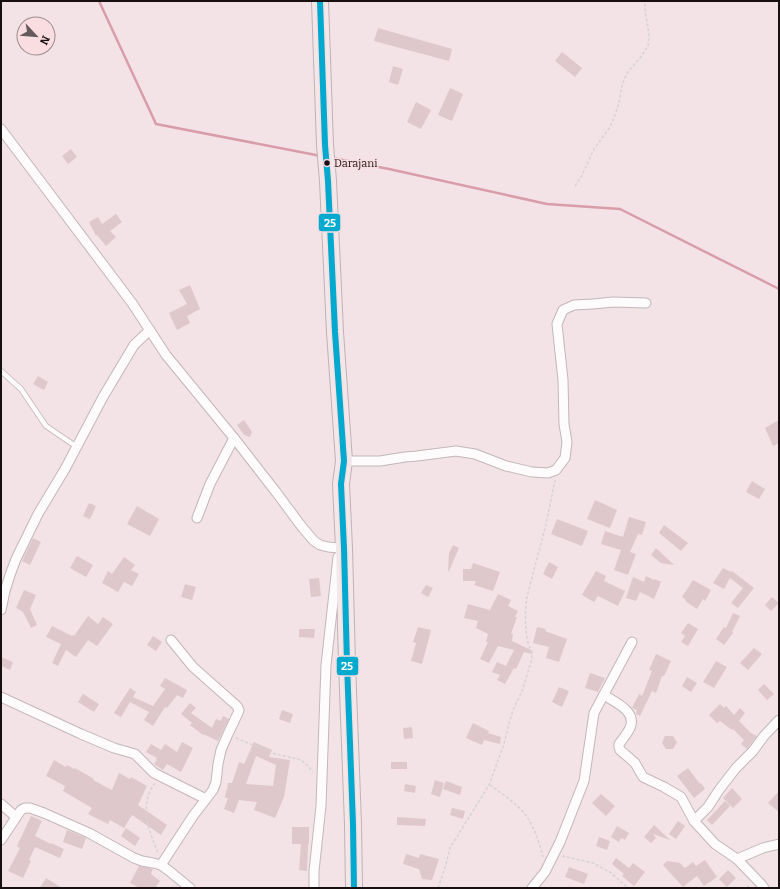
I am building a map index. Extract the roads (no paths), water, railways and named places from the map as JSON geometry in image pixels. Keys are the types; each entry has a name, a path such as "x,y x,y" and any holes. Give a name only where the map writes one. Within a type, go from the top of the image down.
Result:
{"highway":[{"path":"320,1 325,145 335,332 344,461 341,484 342,548 353,824 354,888"}],"street":[{"path":"1,129 132,304 166,355 234,438 302,527 314,541 320,545 342,548 326,665 321,806 314,871 314,888"},
{"path":"344,461 380,461 456,451 475,454 506,466 532,472 548,473 556,470 565,458 567,442 564,424 563,380 557,324 562,310 574,305 613,302 646,303"},
{"path":"1,610 5,591 16,559 38,514 65,469 103,397 134,345 150,330"},
{"path":"197,518 210,484 234,438"},
{"path":"160,865 192,816 213,790 216,782 221,750 238,716 238,708 193,667 171,640"},
{"path":"532,888 545,872 555,854 584,781 596,707 632,642"},
{"path":"604,695 625,709 631,715 632,720 630,728 619,744 619,748 635,763 643,776 681,797 694,821 714,844 737,859 764,888"},
{"path":"1,697 81,734 114,748 135,754 158,776 206,799"},
{"path":"694,821 708,807 736,768 753,751 764,736 779,720"},
{"path":"1,804 16,817"},
{"path":"1,840 21,810 30,808 89,833 134,858 160,865 190,888"},
{"path":"737,859 763,848 779,844"}],"lane":[{"path":"1,371 21,389 46,426 77,447"}],"waterway":[{"path":"99,1 156,124 321,156"},
{"path":"332,158 547,204 620,209 779,289"}],"place":[{"name":"Darajani","path":"327,163"}]}
